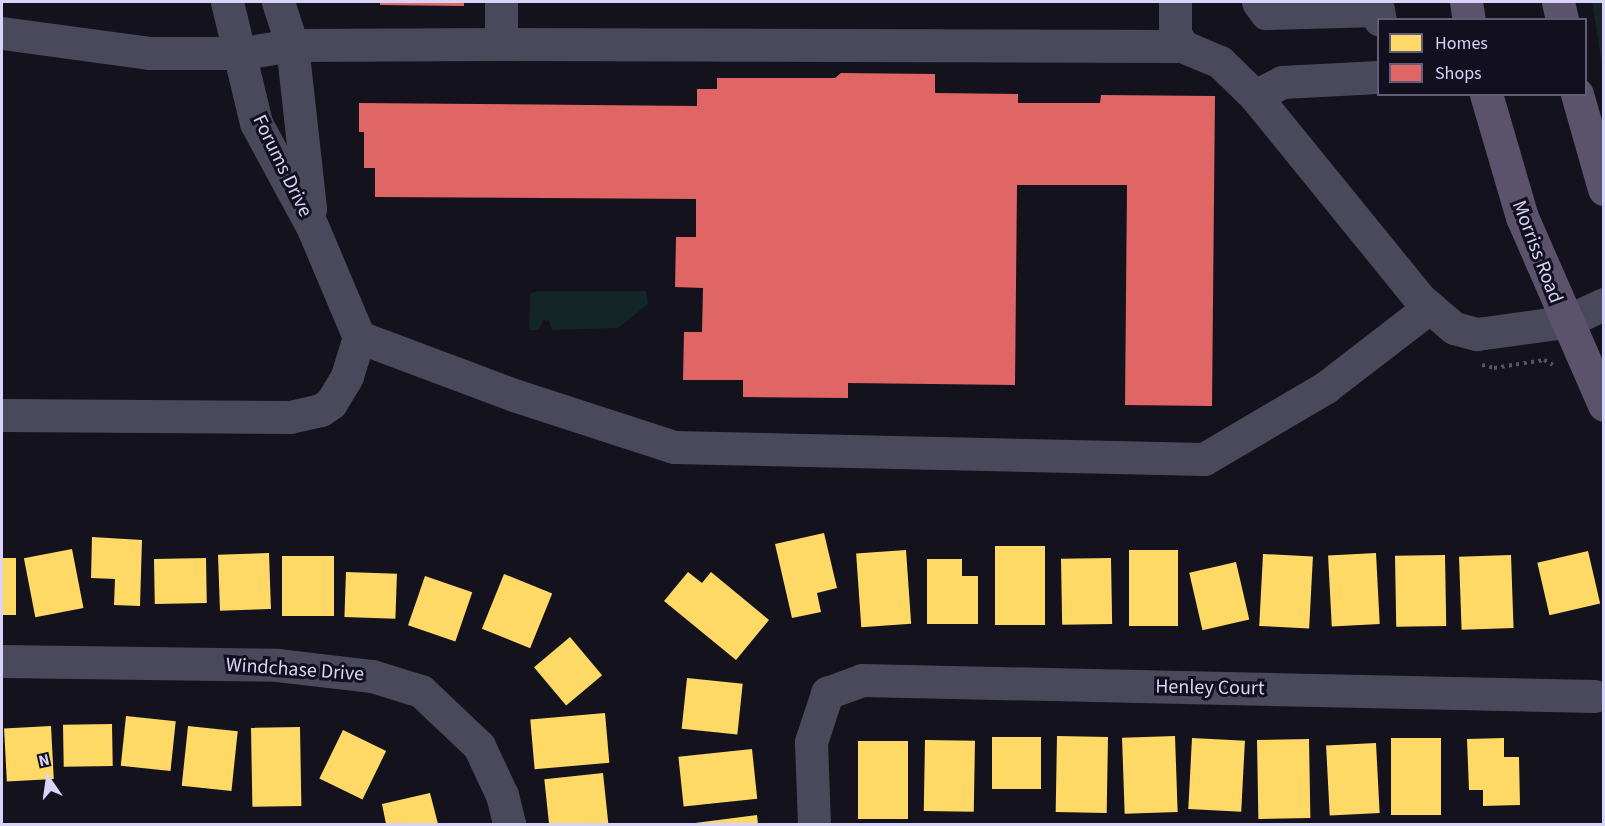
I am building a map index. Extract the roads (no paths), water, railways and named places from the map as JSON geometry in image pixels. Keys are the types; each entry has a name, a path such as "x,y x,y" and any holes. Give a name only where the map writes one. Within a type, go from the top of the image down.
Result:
{"main road":[{"path":"1466,2 1469,18"},
{"path":"1558,2 1562,18"},
{"name":"Morriss Road","path":"1487,96 1522,217 1565,322 1604,405"},
{"path":"1578,96 1604,189"}],"street":[{"name":"Forums Drive","path":"227,2 243,53 256,123 312,226 359,337"},
{"name":"Forums Drive","path":"278,2 292,45 312,226"},
{"path":"501,2 501,44"},
{"path":"1175,2 1175,33 1182,46"},
{"path":"1258,2 1266,13 1378,10"},
{"path":"2,33 149,53 243,53 292,45 1182,46 1220,62 1255,96 1430,307 1454,328 1476,334 1565,322 1604,304"},
{"path":"1255,96 1282,82 1377,77"},
{"path":"2,415 290,417 321,410 331,403 340,391 359,337 517,396 674,447 1204,459 1326,387 1430,307"},
{"name":"Windchase Drive","path":"2,660 277,666 372,676 421,691 480,746 502,795 509,825"},
{"name":"Henley Court","path":"814,825 811,742 827,693 862,680 1595,696"}]}
